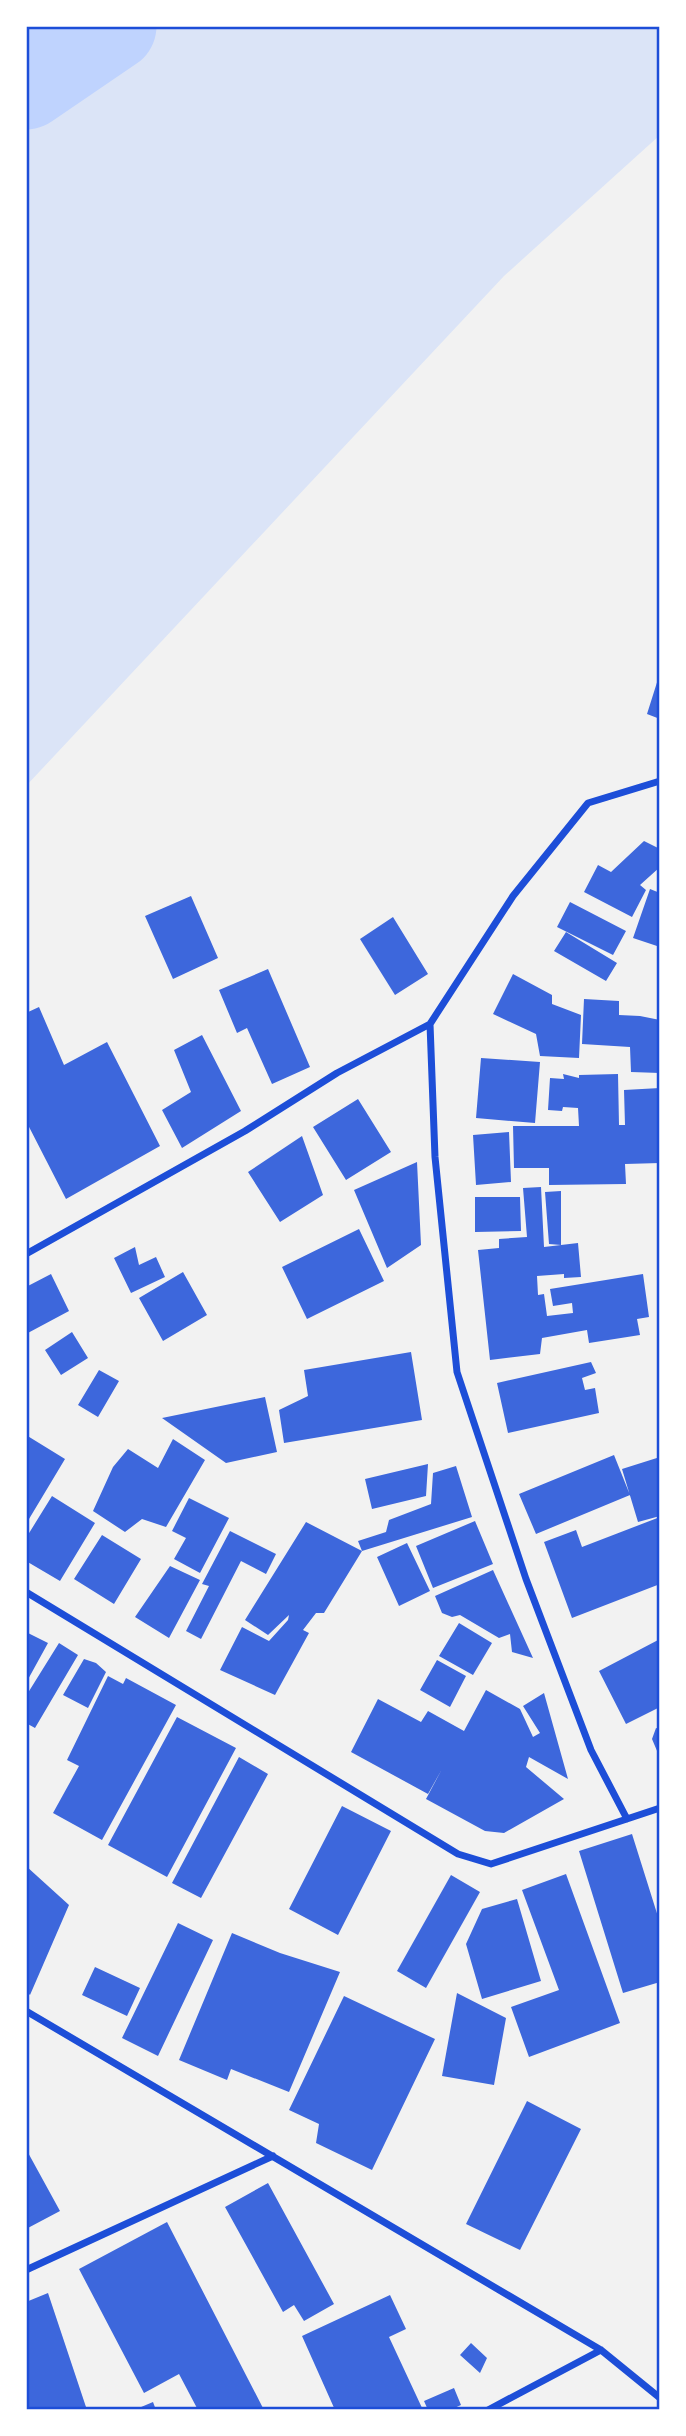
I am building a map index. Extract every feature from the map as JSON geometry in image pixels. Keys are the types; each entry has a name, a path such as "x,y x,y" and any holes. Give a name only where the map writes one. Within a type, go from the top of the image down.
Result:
{"street":[{"path":"26,1254 245,1131 337,1073 430,1024 513,896 589,803 660,781"},
{"path":"430,1024 435,1157 457,1372 535,1604 591,1750 627,1819"},
{"path":"26,1592 458,1854 491,1864 660,1808"},
{"path":"26,2011 601,2350 660,2398"},
{"path":"26,2270 273,2156"},
{"path":"488,2410 601,2350"}],"shaded area":[{"path":"26,26 660,26 660,135 504,276 26,786"}],"building":[{"path":"660,676 660,719 647,714"},
{"path":"644,841 660,849 660,867 640,885 646,890 632,917 584,892 598,865 611,872"},
{"path":"650,889 660,893 660,947 633,938"},
{"path":"191,896 218,958 173,979 145,916"},
{"path":"570,902 626,931 613,955 557,927"},
{"path":"393,917 428,974 395,995 360,939"},
{"path":"566,932 617,963 606,981 554,951"},
{"path":"268,969 310,1067 272,1084 247,1028 237,1033 219,990"},
{"path":"513,974 552,995 552,1004 581,1015 579,1058 540,1056 536,1034 493,1014"},
{"path":"584,999 619,1001 619,1015 660,1020 660,1073 631,1072 630,1047 582,1044"},
{"path":"39,1007 64,1065 107,1042 160,1146 66,1199 26,1121 26,1013"},
{"path":"202,1035 241,1111 182,1148 162,1110 191,1092 174,1050"},
{"path":"481,1058 540,1062 535,1123 476,1118"},
{"path":"563,1074 579,1078 579,1075 618,1074 619,1125 625,1125 624,1090 660,1088 660,1163 625,1164 626,1184 549,1185 549,1168 514,1168 513,1126 579,1126 578,1108 548,1110 550,1078 564,1079"},
{"path":"358,1099 391,1152 346,1180 313,1127"},
{"path":"509,1132 511,1182 476,1185 473,1135"},
{"path":"302,1136 323,1195 280,1222 248,1172"},
{"path":"417,1162 421,1245 387,1268 354,1190"},
{"path":"541,1187 544,1247 578,1243 581,1277 564,1278 564,1274 537,1276 538,1295 544,1294 547,1316 573,1313 572,1303 553,1306 550,1289 643,1274 649,1317 637,1319 640,1335 589,1343 587,1330 542,1338 540,1354 490,1360 478,1250 499,1248 499,1239 527,1237 523,1188"},
{"path":"561,1191 561,1245 549,1244 545,1192"},
{"path":"475,1197 520,1197 521,1231 475,1232"},
{"path":"359,1229 384,1281 307,1319 282,1267"},
{"path":"135,1247 139,1265 156,1257 165,1277 131,1293 114,1258"},
{"path":"183,1272 207,1315 163,1341 139,1298"},
{"path":"51,1274 69,1311 26,1334 26,1287"},
{"path":"72,1332 88,1358 61,1375 45,1350"},
{"path":"411,1352 422,1420 284,1443 279,1410 308,1396 304,1370"},
{"path":"591,1362 596,1373 582,1378 585,1390 595,1388 599,1413 508,1433 497,1383"},
{"path":"99,1370 119,1381 98,1417 78,1405"},
{"path":"265,1397 277,1452 226,1463 162,1418"},
{"path":"26,1435 65,1459 26,1524"},
{"path":"173,1439 205,1460 166,1527 142,1519 125,1532 93,1511 113,1467 128,1449 158,1468"},
{"path":"614,1455 630,1495 536,1534 519,1494"},
{"path":"660,1457 660,1516 638,1522 622,1469"},
{"path":"428,1464 426,1496 372,1509 365,1479"},
{"path":"456,1466 472,1517 362,1551 358,1541 386,1532 389,1520 431,1504 433,1473"},
{"path":"52,1496 95,1523 60,1581 26,1561 26,1538"},
{"path":"189,1498 229,1518 200,1573 174,1559 186,1538 172,1531"},
{"path":"660,1517 660,1584 572,1618 544,1542 576,1530 582,1547"},
{"path":"475,1521 493,1564 433,1588 416,1546"},
{"path":"306,1522 362,1551 324,1613 316,1613 303,1630 309,1633 275,1695 220,1670 242,1627 269,1641 288,1620 289,1615 268,1635 245,1620"},
{"path":"230,1531 276,1554 266,1574 241,1561 201,1639 186,1631 209,1586 202,1584"},
{"path":"102,1535 141,1559 114,1604 74,1579"},
{"path":"407,1543 430,1591 399,1606 377,1557"},
{"path":"170,1566 200,1580 169,1638 135,1617"},
{"path":"493,1570 533,1658 512,1652 510,1634 499,1638 460,1615 452,1617 442,1613 435,1596"},
{"path":"459,1623 492,1643 473,1675 439,1656"},
{"path":"26,1632 48,1643 26,1683"},
{"path":"660,1639 660,1707 626,1724 599,1671"},
{"path":"59,1643 78,1655 35,1728 26,1723 26,1696"},
{"path":"84,1659 96,1663 106,1672 88,1708 63,1695"},
{"path":"437,1660 466,1676 450,1707 420,1690"},
{"path":"108,1676 123,1684 126,1678 176,1705 102,1840 53,1813 79,1766 67,1760"},
{"path":"486,1690 520,1709 533,1737 540,1733 523,1706 544,1693 568,1779 529,1757 526,1767 564,1799 504,1833 485,1831 426,1799 442,1769 428,1794 351,1752 378,1699 421,1722 428,1711 464,1731"},
{"path":"177,1717 236,1748 167,1877 108,1845"},
{"path":"656,1728 660,1729 660,1758 652,1739"},
{"path":"239,1757 268,1774 201,1898 172,1883"},
{"path":"342,1806 391,1831 338,1935 289,1909"},
{"path":"632,1834 660,1923 660,1982 623,1993 579,1851"},
{"path":"26,1866 69,1905 30,1995 26,1991"},
{"path":"566,1874 620,2023 529,2057 511,2007 559,1990 522,1890"},
{"path":"451,1875 480,1892 426,1988 397,1971"},
{"path":"517,1899 541,1981 482,1999 466,1944 482,1909"},
{"path":"178,1923 213,1940 158,2056 122,2038"},
{"path":"232,1933 280,1953 340,1972 289,2092 231,2069 227,2080 179,2060"},
{"path":"95,1967 140,1988 127,2016 82,1995"},
{"path":"457,1993 506,2018 494,2085 442,2076"},
{"path":"344,1996 435,2039 372,2170 316,2143 319,2124 289,2110"},
{"path":"527,2101 581,2129 520,2250 466,2224"},
{"path":"26,2149 60,2211 26,2229"},
{"path":"268,2183 334,2304 304,2321 294,2305 283,2312 225,2207"},
{"path":"167,2222 264,2410 198,2410 179,2374 144,2393 79,2269"},
{"path":"48,2293 87,2410 26,2410 26,2302"},
{"path":"390,2295 406,2329 389,2337 423,2410 335,2410 302,2336"},
{"path":"471,2343 487,2358 480,2373 460,2355"},
{"path":"454,2388 461,2405 450,2410 428,2410 424,2401"},
{"path":"153,2402 156,2410 134,2410"}],"waterway":[{"path":"26,84 111,26"}]}
